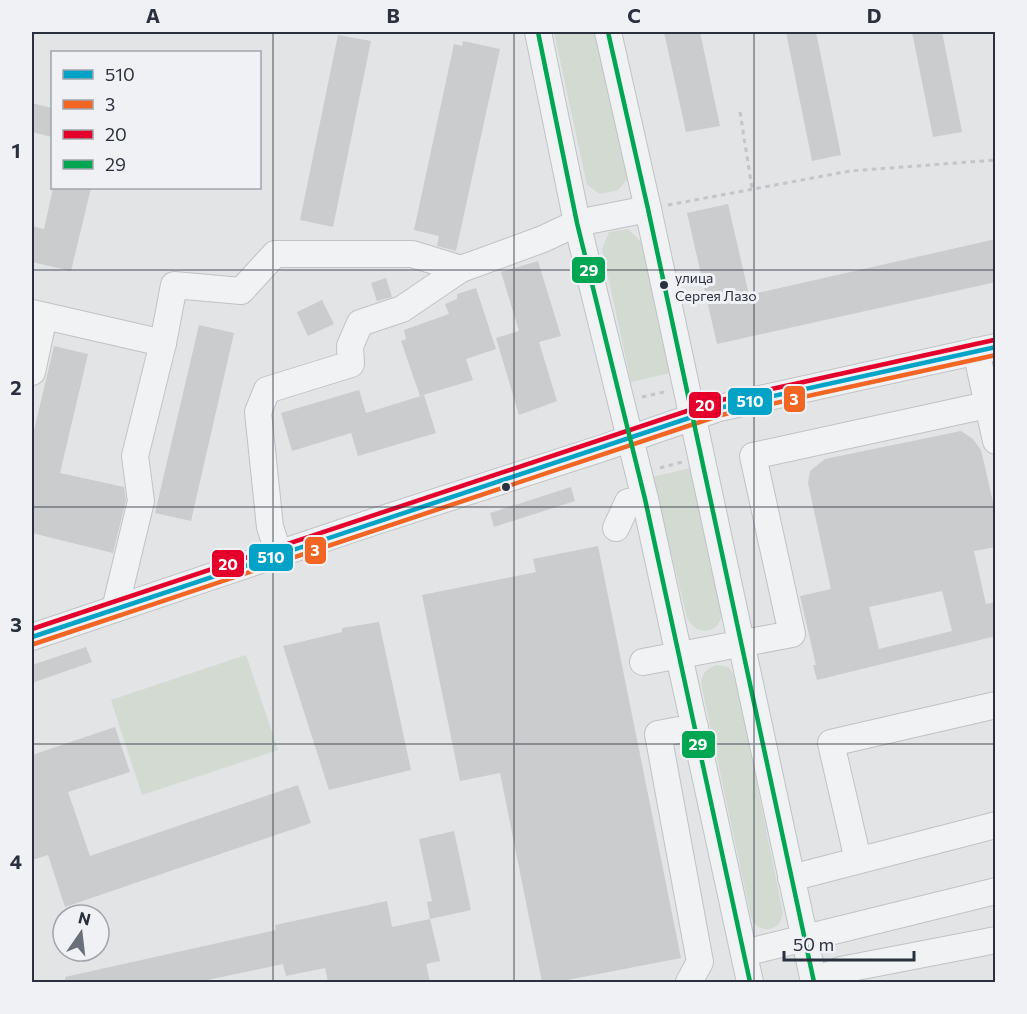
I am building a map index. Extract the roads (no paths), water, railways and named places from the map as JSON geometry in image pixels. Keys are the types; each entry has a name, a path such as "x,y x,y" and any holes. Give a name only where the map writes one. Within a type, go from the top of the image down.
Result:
{"street":[{"path":"538,32 577,223 645,499 695,727 744,953 745,982"},
{"path":"608,32 814,982 841,970 996,940"},
{"path":"279,554 270,527 258,412 267,390 351,363 350,346 360,323 402,309 461,268 543,239 577,223 648,209"},
{"path":"115,609 141,501 135,456 163,343 174,285 241,291 275,254 412,254 461,268"},
{"path":"32,372 38,314 163,343"},
{"path":"32,637 719,408 986,349 996,441"},
{"path":"643,662 792,634 753,456 992,404"},
{"path":"616,528 628,502 645,499"},
{"path":"858,860 831,743 996,705"},
{"path":"689,982 700,962 658,734 695,727"},
{"path":"791,878 996,825"},
{"path":"744,953 805,939 834,929 996,891"}],"place":[{"name":"улица Сергея Лазо","path":"664,285"}]}
